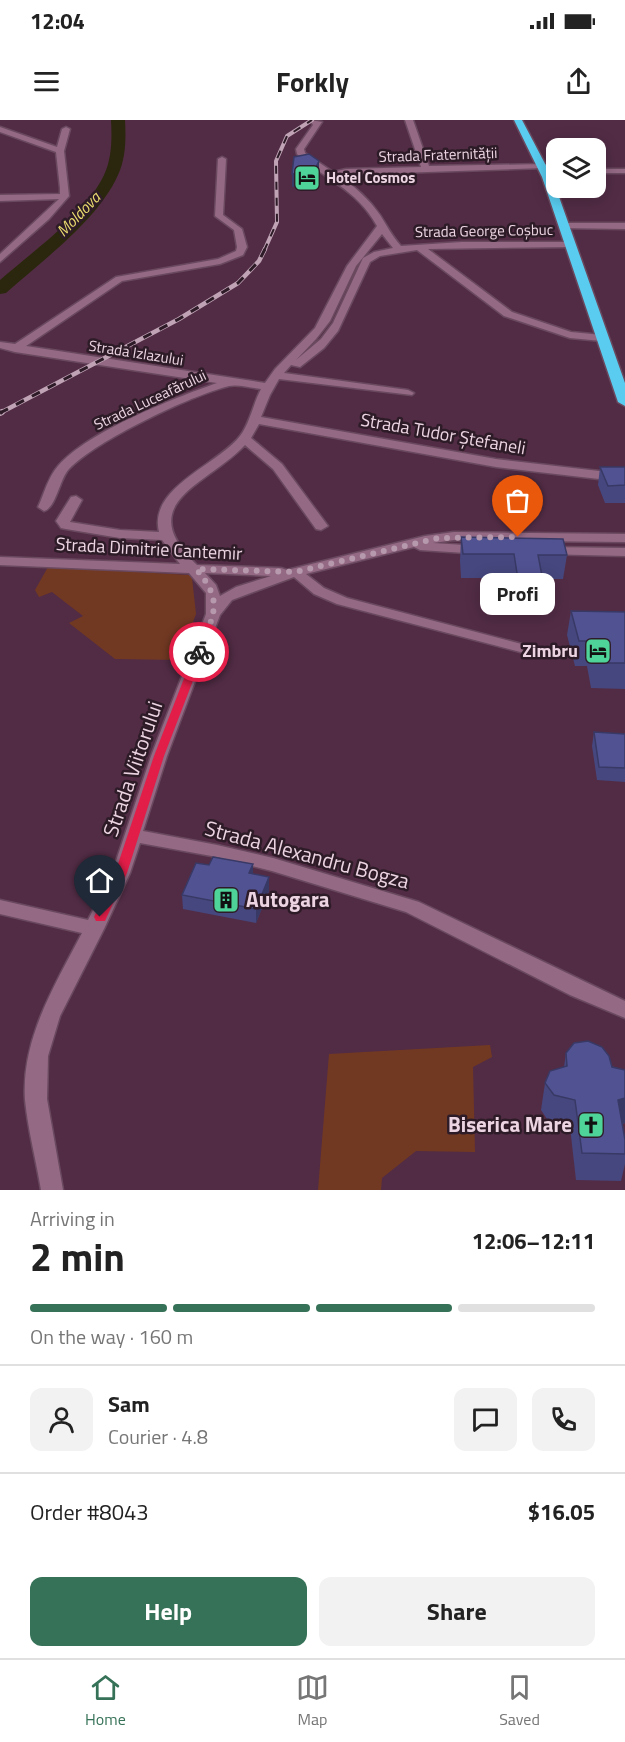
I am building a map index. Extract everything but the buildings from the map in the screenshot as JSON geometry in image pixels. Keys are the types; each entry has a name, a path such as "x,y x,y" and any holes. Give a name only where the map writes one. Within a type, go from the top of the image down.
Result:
{"highway":[{"path":"518,120 544,169 625,402"}],"street":[{"path":"314,120 318,122 317,125 300,149 305,157 334,174 375,214 398,248"},
{"path":"409,120 425,168"},
{"path":"0,129 60,151"},
{"path":"0,259 54,210 65,196 60,151 66,129"},
{"path":"15,349 119,279 220,261 240,253 242,247 238,229 219,216 222,159"},
{"name":"Strada Fraternității","path":"334,174 346,171 425,168 544,169"},
{"path":"606,171 625,171"},
{"path":"0,198 65,196"},
{"path":"76,500 63,521 66,525 120,534 166,536 165,515 176,495 245,440 256,420 268,387 284,364 320,329 355,260 376,237 382,225"},
{"path":"564,226 625,226"},
{"name":"Strada George Coșbuc","path":"277,375 295,366 315,351 334,330 367,259 378,252 419,247 570,244"},
{"path":"419,247 508,314 570,334 602,338"},
{"name":"Strada Izlazului","path":"0,345 268,387"},
{"path":"277,375 408,393"},
{"name":"Strada Luceafărului","path":"44,507 61,470 71,460 122,430 195,395 230,382"},
{"name":"Strada Tudor Ștefaneli","path":"256,420 496,463 625,478"},
{"path":"245,440 263,452 321,526"},
{"name":"Strada Viitorului","path":"52,1190 36,1099 38,1056 50,1016 121,873 159,756 213,614 213,593 209,585 181,556 166,536"},
{"name":"Strada Dimitrie Cantemir","path":"213,614 227,597 241,590 296,572 408,544 454,536 625,538"},
{"name":"Strada Dimitrie Cantemir","path":"408,544 456,550 625,552"},
{"name":"Strada Dimitrie Cantemir","path":"0,561 296,572"},
{"path":"296,572 319,591 342,601 528,651"},
{"name":"Strada Alexandru Bogza","path":"134,836 261,862 412,907 577,989 625,1010"},
{"path":"0,907 95,929"}],"shaded area":[{"path":"48,567 189,575 192,578 196,614 179,660 115,659 69,623 83,616 52,592 39,597 35,590"},
{"path":"490,1045 492,1057 473,1067 475,1152 416,1151 382,1178 381,1190 318,1190 329,1054"}],"waterway":[{"name":"Moldova","path":"0,289 61,235 104,188 116,161 118,120"}],"railway":[{"path":"264,251 277,222 276,161 287,136 312,120"},
{"path":"2,412 0,413 179,319 238,283 259,261 264,251"}],"way so far":[{"path":"199,652 213,614 214,602 209,585 196,569 296,572 425,540 454,536 518,537"}],"place":[{"name":"Hotel Cosmos","path":"307,178"},
{"name":"Profi","path":"518,537"},
{"name":"Zimbru","path":"598,651"},
{"name":"Autogara","path":"226,900"},
{"name":"Biserica Mare","path":"591,1125"}],"route":[{"path":"100,917 121,873 159,756 199,652"}]}
